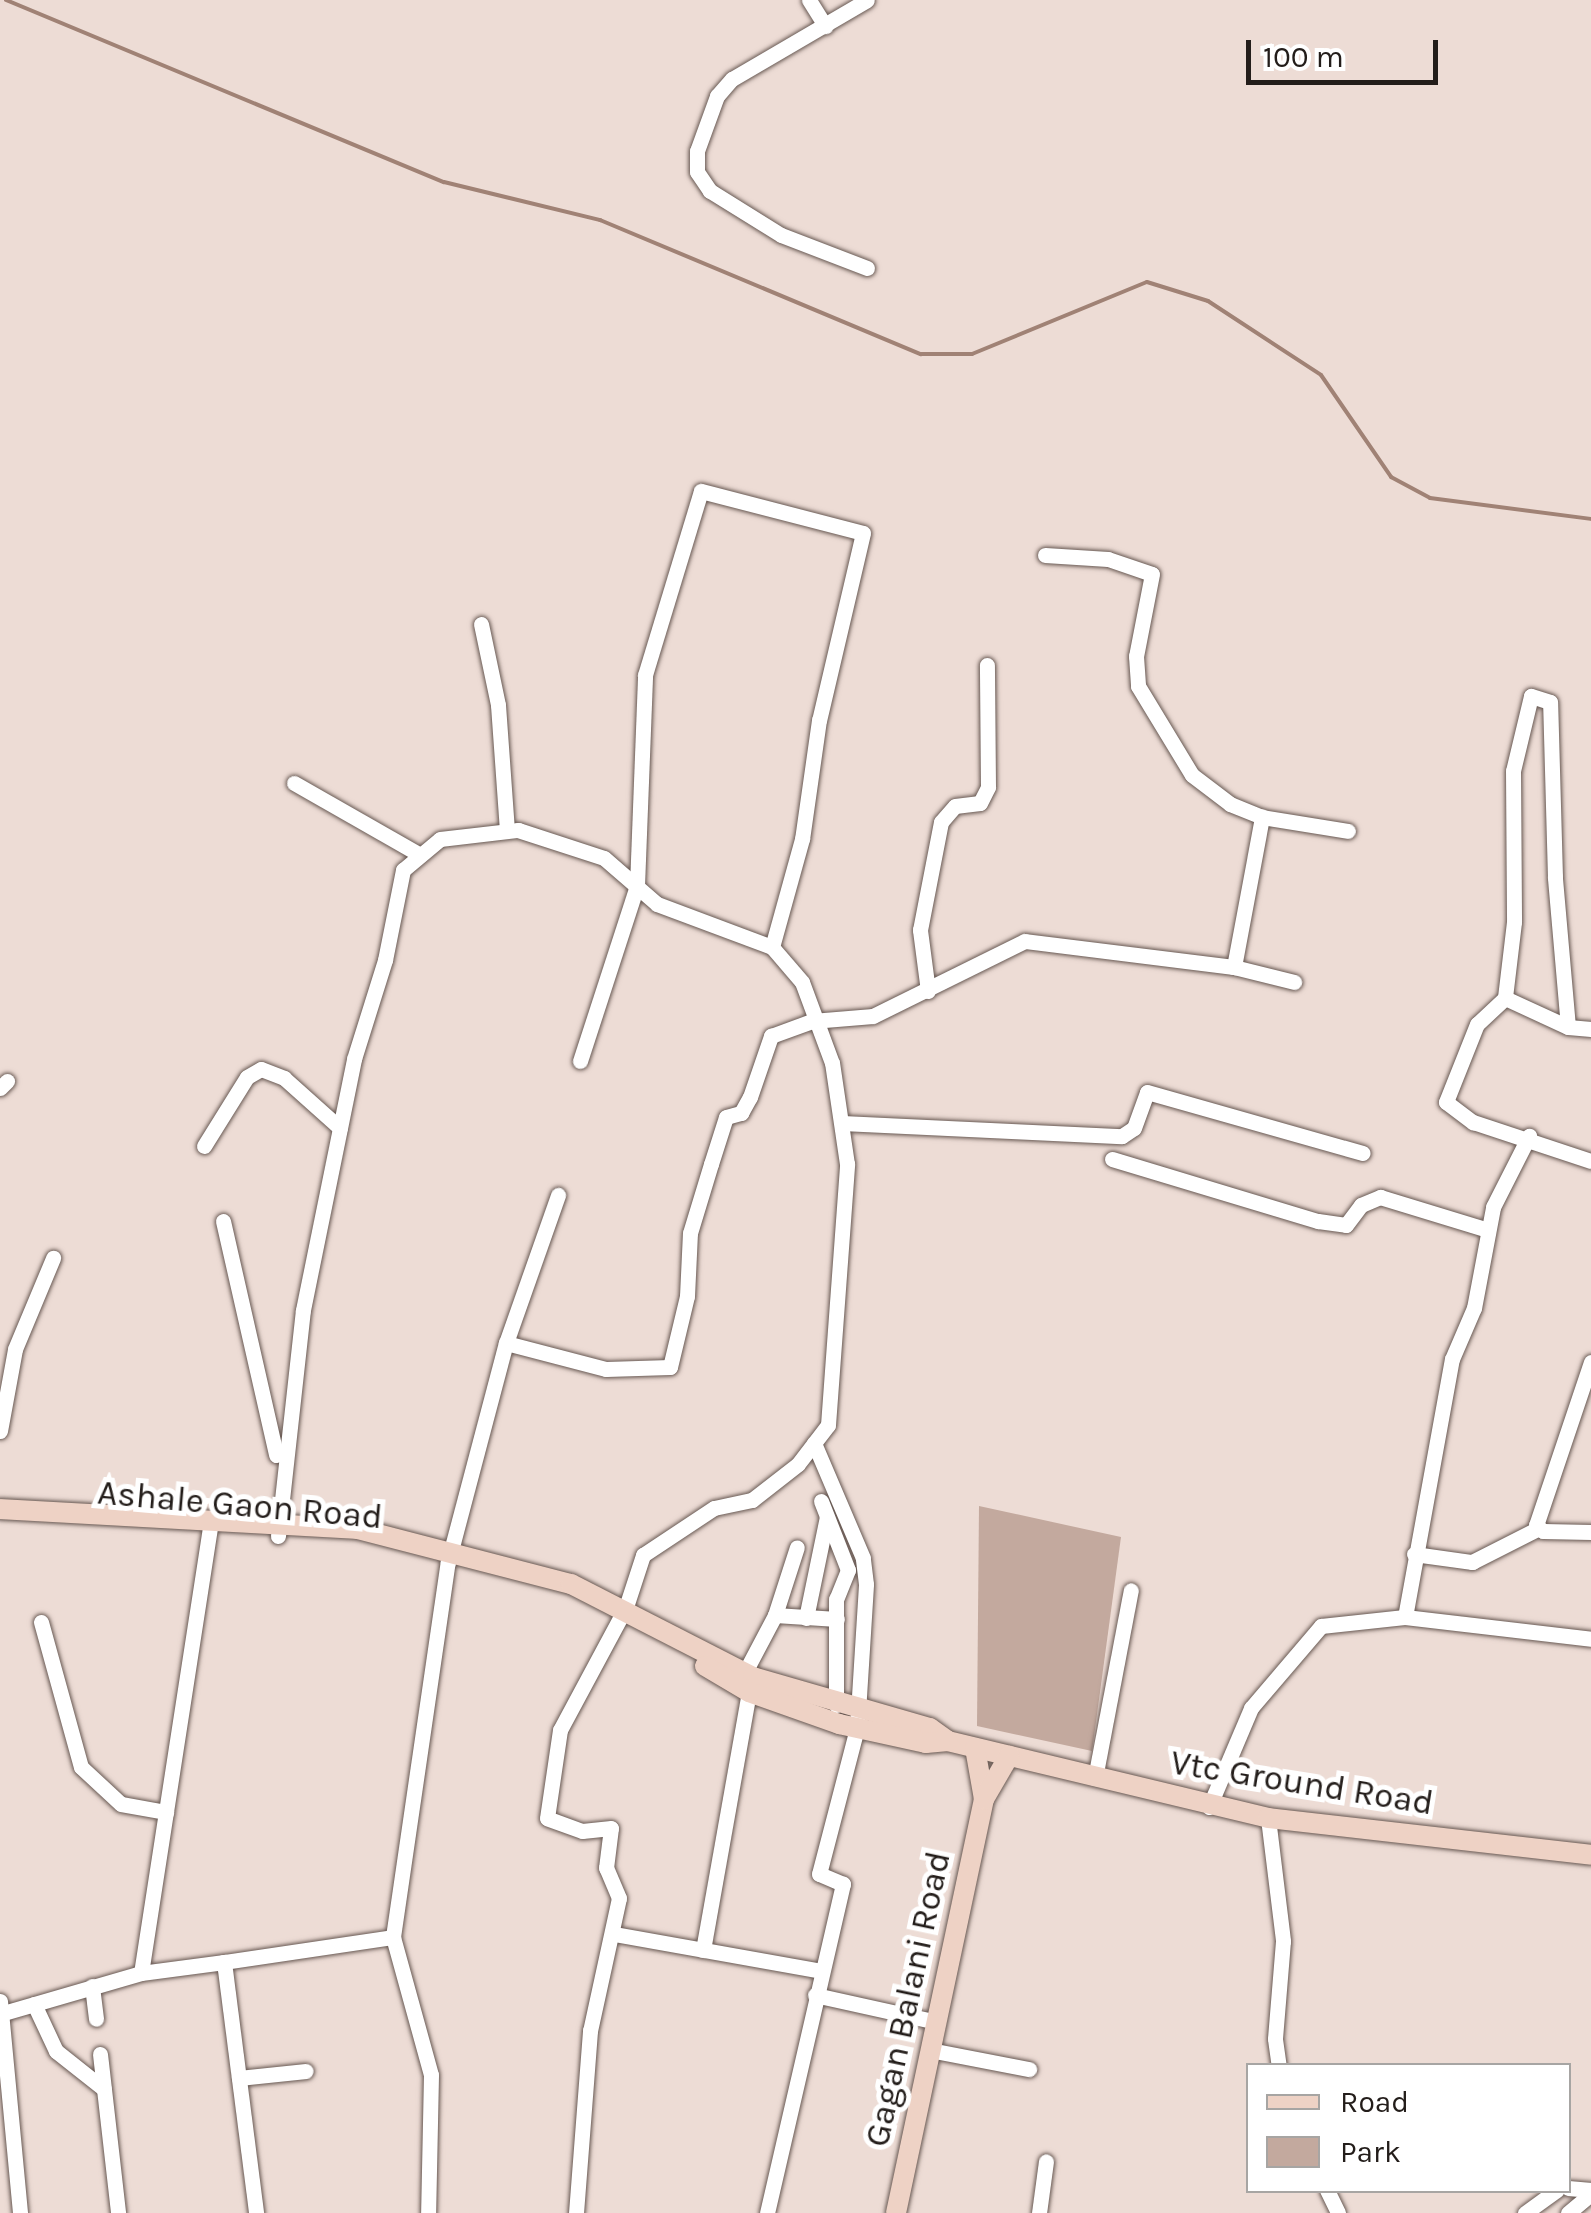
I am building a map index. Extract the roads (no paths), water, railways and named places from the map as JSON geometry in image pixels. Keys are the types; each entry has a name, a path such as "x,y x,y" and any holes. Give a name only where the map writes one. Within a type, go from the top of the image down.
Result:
{"street":[{"path":"809,0 825,26"},
{"path":"866,268 781,235 710,191 697,172 707,118 724,87 867,0"},
{"path":"580,1062 637,886 645,675 676,593 701,490 863,534 818,720 802,839 772,947"},
{"path":"1045,555 1108,559 1152,574 1136,656 1138,686 1192,775 1230,804 1262,817 1348,831"},
{"path":"480,624 498,705 507,831"},
{"path":"928,991 920,930 941,822 956,806 980,803 988,787 987,665"},
{"path":"1568,1027 1561,982 1550,702 1530,696 1513,771 1514,922 1504,998 1477,1024 1446,1102 1473,1122 1529,1136 1591,1161"},
{"path":"294,783 420,855"},
{"path":"1234,967 1262,817"},
{"path":"278,1530 303,1310 340,1128 403,870 440,839 507,831 604,858 673,911 772,947 802,982 812,1021 832,1063 847,1164 836,1367 828,1426 752,1500 714,1508 643,1555 624,1612 560,1730 548,1818 582,1831 611,1828 606,1868 617,1883 614,1934 590,2031 576,2213"},
{"path":"506,1344 606,1369 670,1366 687,1296 690,1233 726,1116 741,1112 750,1097 772,1036 812,1021 873,1016 1025,941 1234,967 1294,982"},
{"path":"1504,998 1568,1027 1591,1028"},
{"path":"204,1146 247,1077 261,1070 284,1078 340,1128"},
{"path":"842,1123 1122,1136 1134,1128 1148,1092 1362,1152"},
{"path":"1405,1617 1438,1416 1474,1308 1488,1230 1529,1136"},
{"path":"1112,1159 1318,1221 1346,1225 1361,1206 1380,1198 1488,1230"},
{"path":"428,2213 431,2075 393,1937 450,1556 506,1344 558,1195"},
{"path":"222,1221 253,1333 281,1482"},
{"path":"0,1430 14,1349 52,1258"},
{"path":"1537,1529 1591,1362"},
{"path":"767,2213 842,1884 819,1874 858,1719 863,1558 814,1443"},
{"path":"821,1500 848,1570 839,1584 836,1704"},
{"name":"Ashale Gaon Road","path":"0,1510 357,1535 450,1556 624,1612 747,1682 858,1719 930,1728 948,1741"},
{"path":"806,1618 828,1517"},
{"name":"Ashale Gaon Road","path":"0,1518 210,1526"},
{"path":"141,1973 210,1526"},
{"path":"1414,1554 1472,1562 1537,1529 1591,1532"},
{"path":"704,1950 747,1682 797,1547"},
{"path":"1094,1778 1131,1590"},
{"path":"775,1615 837,1619"},
{"path":"1210,1807 1251,1708 1321,1626 1405,1617 1591,1639"},
{"path":"40,1622 81,1767 121,1804 166,1812"},
{"name":"Ashale Gaon Road","path":"747,1682 836,1704 858,1719"},
{"name":"Vtc Ground Road","path":"948,1741 1268,1818 1591,1856"},
{"name":"Gagan Balani Road","path":"975,1748 984,1799"},
{"name":"Gagan Balani Road","path":"896,2213 984,1799 1009,1756"},
{"path":"1268,1818 1283,1940 1274,2039 1278,2063"},
{"path":"614,1934 821,1971"},
{"path":"20,2213 1,2009 34,2004 141,1973 393,1937"},
{"path":"224,1962 256,2213"},
{"path":"92,1986 96,2018"},
{"path":"816,1996 937,2022"},
{"path":"34,2004 56,2051 104,2089"},
{"path":"930,2050 1029,2069"},
{"path":"100,2054 118,2213"},
{"path":"239,2078 306,2071"},
{"path":"1039,2213 1046,2162"},
{"path":"1568,2213 1591,2192"},
{"path":"1524,2213 1553,2193"}],"waterway":[{"path":"6,0 444,182 600,220 921,354 972,354 1147,282 1208,301 1321,375 1391,477 1430,498 1591,519"}]}
